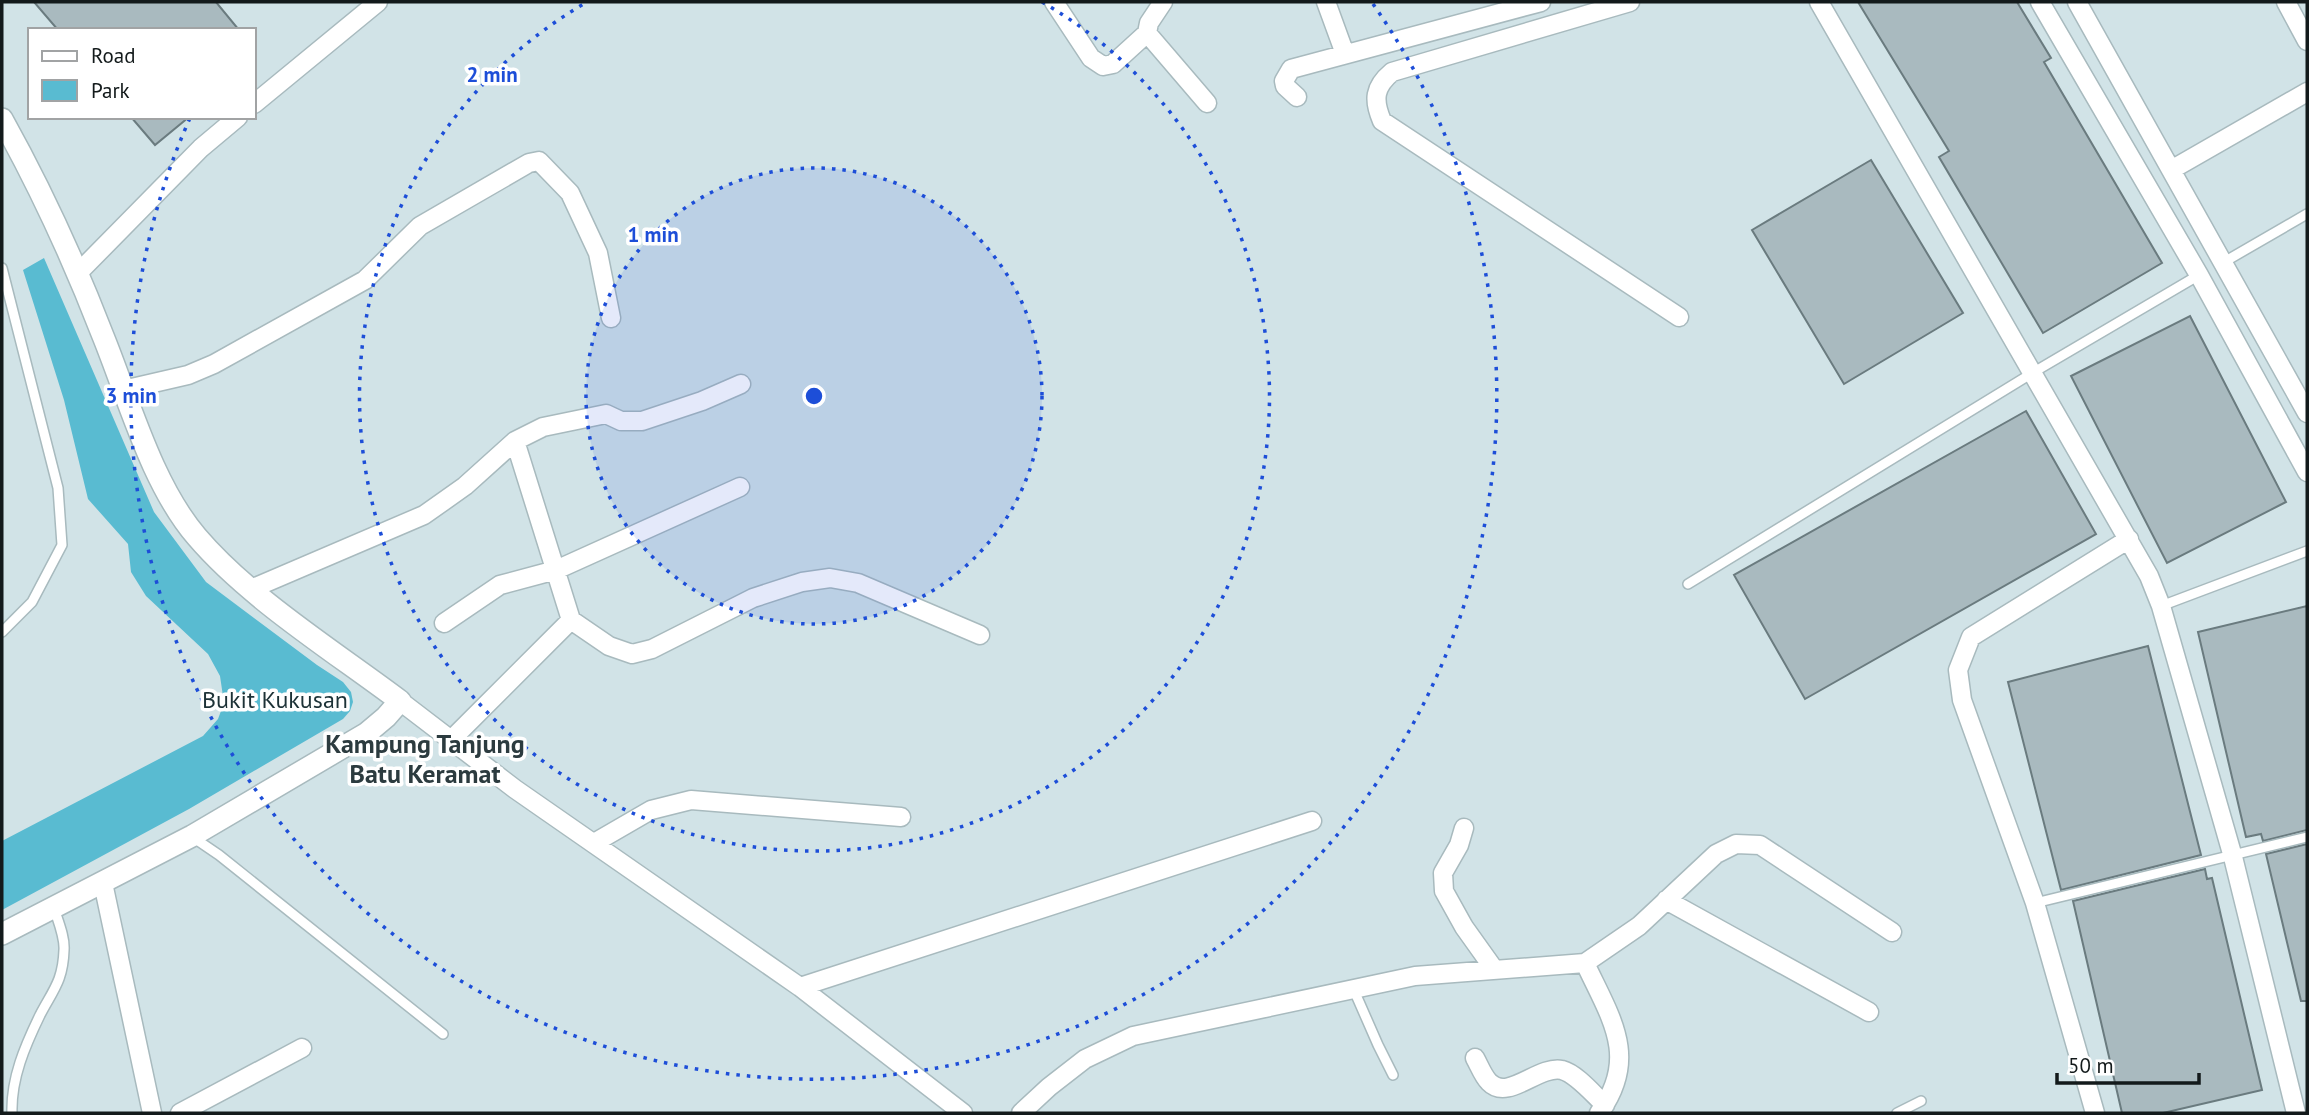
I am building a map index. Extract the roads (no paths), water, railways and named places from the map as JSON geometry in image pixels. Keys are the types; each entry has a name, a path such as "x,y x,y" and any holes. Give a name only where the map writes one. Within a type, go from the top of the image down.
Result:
{"street":[{"path":"256,102 378,2"},
{"path":"1054,2 1091,58 1103,66 1112,64 1147,33 1149,23 1163,2"},
{"path":"1326,2 1345,54"},
{"path":"1297,97 1285,86 1284,81 1291,69 1541,2"},
{"path":"1630,2 1392,72 1382,81 1375,93 1376,108 1382,121 1679,317"},
{"path":"1819,2 2149,576 2161,606 2233,857 2296,1113"},
{"path":"2040,2 2199,275 2307,472"},
{"path":"2077,2 2307,412"},
{"path":"2286,2 2307,41"},
{"path":"1147,33 1208,103"},
{"path":"2171,170 2307,92"},
{"path":"2,119 78,273 146,448 180,514 198,538 251,589 516,789 800,987 963,1113"},
{"path":"78,273 201,148 236,119"},
{"path":"122,390 188,374 214,364 365,280 420,226 528,163 539,161 570,193 598,253 611,318"},
{"path":"251,589 424,515 465,486 515,442 543,427 606,414 621,421 642,421 702,401 741,384"},
{"path":"515,442 571,620 609,646 632,654 652,649 752,598 802,582 830,578 858,583 980,635"},
{"path":"444,623 500,585 556,570 740,487"},
{"path":"2095,1113 2035,904 1962,700 1958,670 1971,637 2129,539"},
{"path":"451,740 571,620"},
{"path":"2,934 191,836 367,733 400,701"},
{"path":"594,843 651,810 691,800 901,817"},
{"path":"800,987 1312,821"},
{"path":"1464,828 1459,845 1443,873 1444,891 1464,927 1494,969"},
{"path":"1021,1113 1085,1059 1133,1036 1415,976 1585,963 1639,926 1716,854 1736,844 1760,845 1892,932"},
{"path":"103,883 152,1113"},
{"path":"1666,900 1869,1012"},
{"path":"1475,1058 1489,1082 1498,1088 1516,1086 1534,1075 1563,1070 1578,1080 1602,1109 1615,1086 1620,1067 1619,1045 1613,1024 1585,963"},
{"path":"180,1113 302,1048"}],"lane":[{"path":"2224,262 2307,214"},
{"path":"2,268 58,488 62,545 32,602 2,632"},
{"path":"1688,584 2034,372 2199,275"},
{"path":"2161,606 2307,551"},
{"path":"191,836 219,855 443,1034"},
{"path":"2035,904 2307,837"},
{"path":"12,1113 12,1096 21,1057 41,1014 61,981 65,947 54,908"},
{"path":"1353,988 1394,1074"},
{"path":"1897,1113 1922,1101"}],"district":[{"name":"Kampung Tanjung Batu Keramat","path":"425,758"}],"park label":[{"name":"Bukit Kukusan","path":"275,699"}]}
